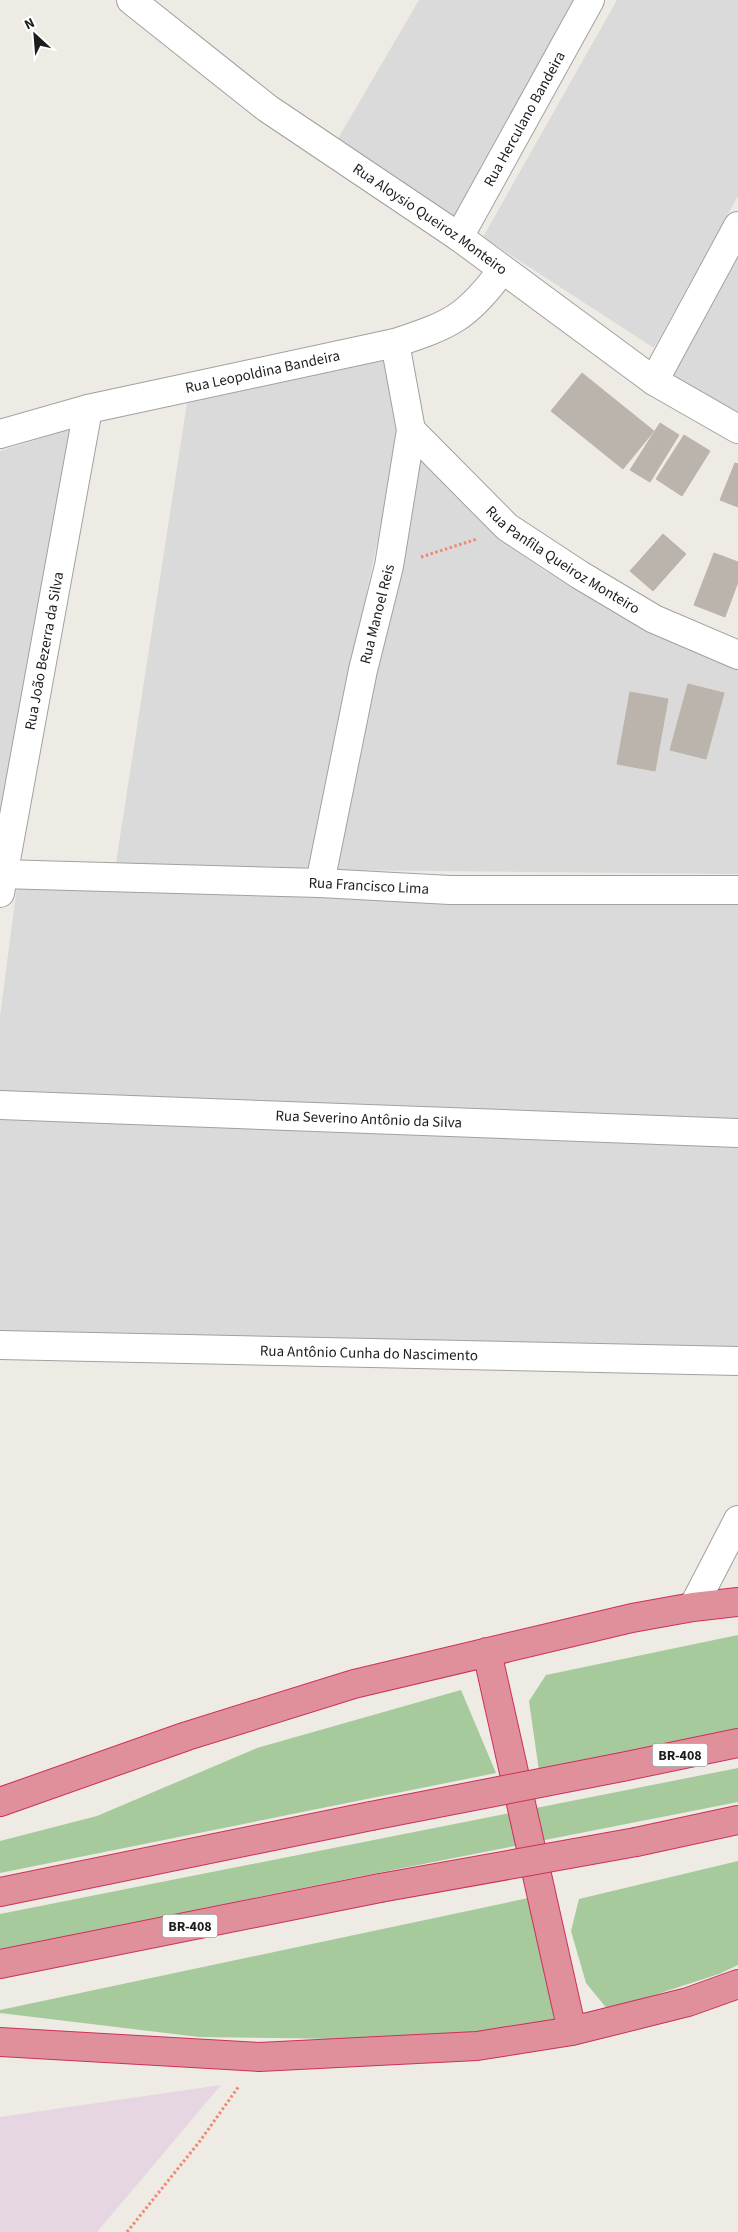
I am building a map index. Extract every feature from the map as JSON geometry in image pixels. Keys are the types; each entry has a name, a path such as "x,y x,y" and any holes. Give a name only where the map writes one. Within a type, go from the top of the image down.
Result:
{"highway":[{"path":"0,1802 274,1708 354,1684 487,1652 693,1607 738,1602"},
{"path":"487,1652 572,2031"},
{"name":"BR-408","path":"0,1892 738,1743"},
{"name":"BR-408","path":"0,1964 380,1888 636,1842 738,1820"},
{"path":"0,2042 259,2057 476,2046 572,2031 688,2002 738,1984"}],"street":[{"name":"Rua Aloysio Queiroz Monteiro","path":"131,0 267,108 459,237 654,381 738,428"},
{"name":"Rua Herculano Bandeira","path":"459,237 590,0"},
{"path":"654,381 738,226"},
{"name":"Rua Leopoldina Bandeira","path":"0,434 88,409 394,343 436,330 468,311 502,270"},
{"name":"Rua Manoel Reis","path":"320,883 363,670 388,566 411,430 394,343"},
{"name":"Rua João Bezerra da Silva","path":"1,880 88,409"},
{"name":"Rua Panfila Queiroz Monteiro","path":"411,430 507,527 580,575 654,619 738,655"},
{"name":"Rua Francisco Lima","path":"1,880 320,883 450,890 738,890"},
{"name":"Rua Severino Antônio da Silva","path":"0,1105 738,1133"},
{"name":"Rua Antônio Cunha do Nascimento","path":"0,1345 738,1361"},
{"path":"693,1607 738,1520"}],"path":[{"path":"388,566 462,545 507,527"},
{"path":"127,2232 200,2141 259,2057"}],"shaded area":[{"path":"419,0 578,0 451,230 333,147"},
{"path":"617,0 738,0 738,196 654,348 483,237"},
{"path":"738,247 738,411 668,375"},
{"path":"384,359 400,431 310,869 116,863 187,403"},
{"path":"71,429 0,814 0,451"},
{"path":"417,457 542,569 681,643 738,668 738,874 335,870"},
{"path":"17,886 738,899 738,1119 0,1093 0,1016"},
{"path":"0,1119 738,1147 738,1347 0,1334"},
{"path":"221,2085 97,2232 0,2232 0,2117"}],"green space":[{"path":"738,1635 738,1729 539,1771 529,1701 546,1675"},
{"path":"461,1690 496,1773 0,1873 0,1841 97,1816 257,1748"},
{"path":"738,1768 738,1802 0,1950 0,1914"},
{"path":"738,1861 738,1965 719,1974 608,2010 586,1983 571,1931 579,1899"},
{"path":"533,1897 555,2025 421,2040 199,2037 0,2013 0,2010"}],"building":[{"path":"582,373 654,431 623,469 551,411"},
{"path":"660,423 679,435 650,482 630,470"},
{"path":"684,435 710,451 682,496 656,479"},
{"path":"735,463 738,464 738,507 720,500"},
{"path":"663,534 686,554 653,591 630,571"},
{"path":"714,553 738,562 738,582 725,617 694,605"},
{"path":"688,684 724,693 706,759 670,750"},
{"path":"630,692 668,699 655,771 617,764"}]}
